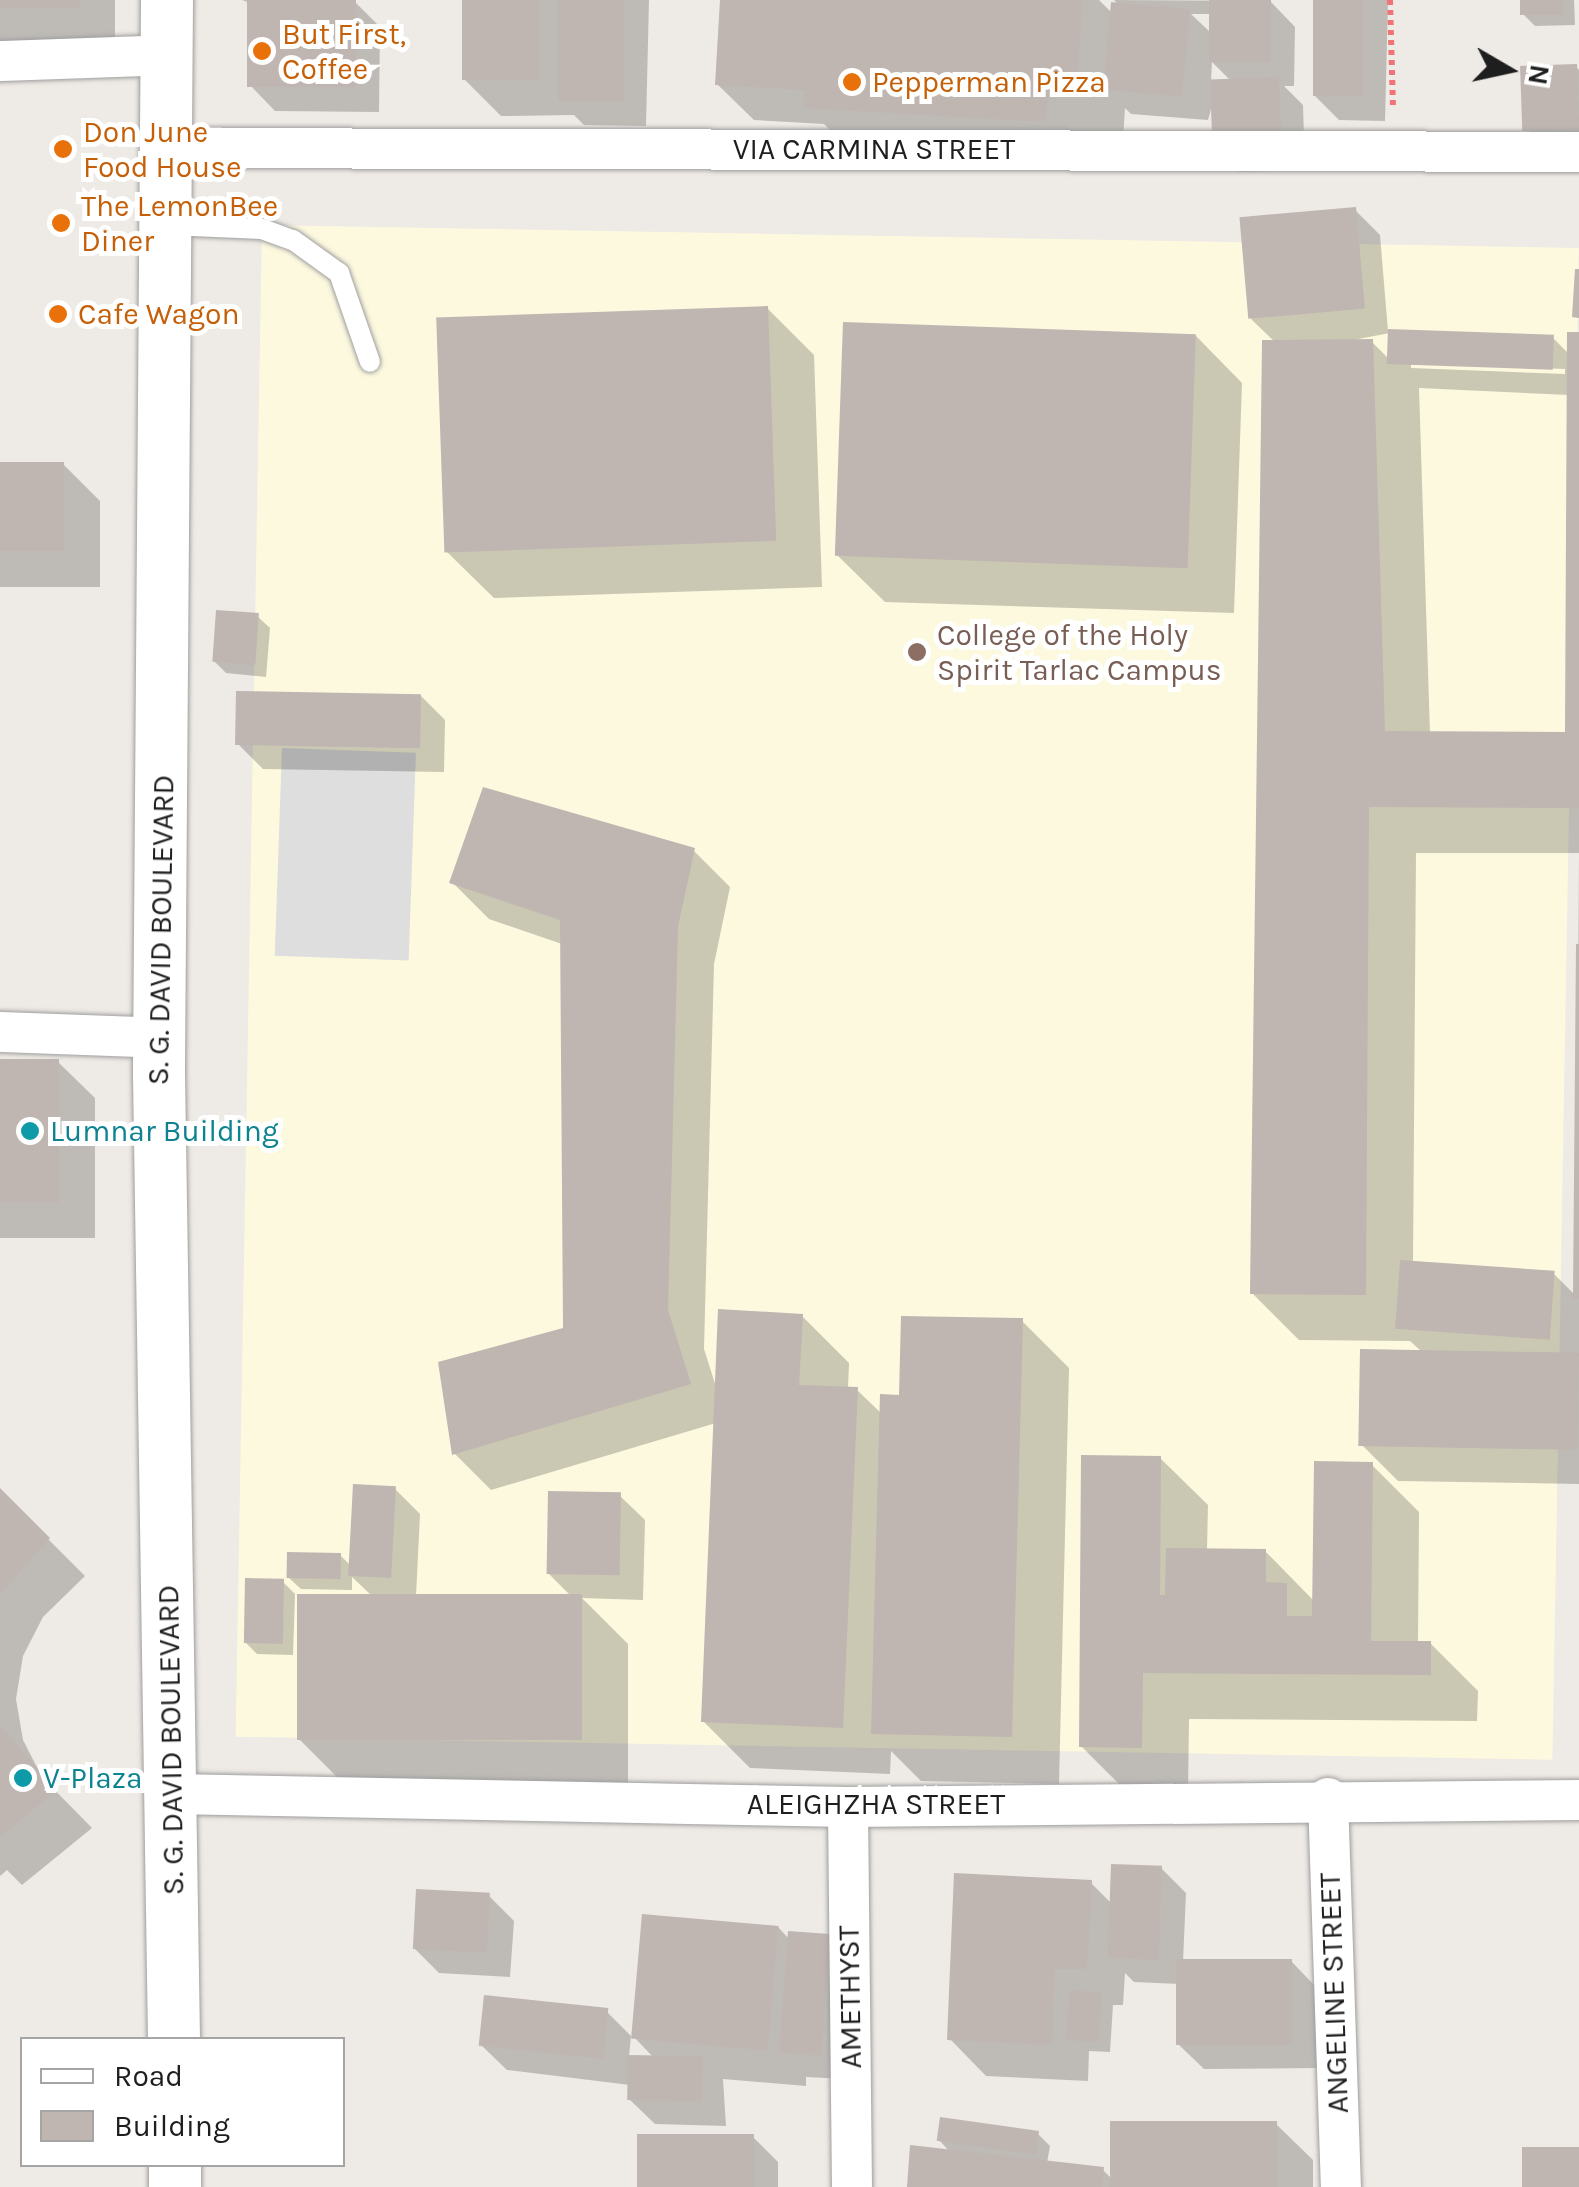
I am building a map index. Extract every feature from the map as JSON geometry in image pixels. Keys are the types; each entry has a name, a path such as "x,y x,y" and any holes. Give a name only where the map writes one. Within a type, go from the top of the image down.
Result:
{"street":[{"name":"S. G. DAVID BOULEVARD","path":"167,0 170,148 160,1038 174,1794 174,2037"},
{"path":"0,61 168,54"},
{"name":"VIA CARMINA STREET","path":"170,148 1579,152"},
{"path":"0,1032 160,1038"},
{"name":"ALEIGHZHA STREET","path":"174,1794 848,1807 1328,1798 1579,1800"},
{"name":"ANGELINE STREET","path":"1328,1798 1341,2187"},
{"name":"AMETHYST","path":"848,1807 852,2187"}],"lane":[{"path":"169,225 262,229 293,240 340,273 370,362"}],"path":[{"path":"1390,0 1394,151"}],"shaded area":[{"name":"College of the Holy Spirit Tarlac Campus","path":"262,225 1579,248 1552,1760 236,1737"},
{"path":"282,748 416,753 409,961 275,956"}],"building":[{"path":"0,0 80,0 80,8 0,8"},
{"path":"247,0 356,0 356,87 247,87"},
{"path":"462,0 538,0 538,80 462,80"},
{"path":"558,0 624,0 624,101 558,101"},
{"path":"720,0 1082,0 1077,94 1048,92 1046,122 804,108 805,90 715,85"},
{"path":"1209,0 1271,0 1271,62 1209,62"},
{"path":"1313,0 1363,0 1363,96 1313,96"},
{"path":"1520,0 1563,0 1563,15 1520,15"},
{"path":"1111,2 1190,9 1182,97 1103,90"},
{"path":"1577,64 1579,129 1522,131 1520,66"},
{"path":"1279,77 1281,146 1212,148 1210,79"},
{"path":"1356,207 1365,309 1248,319 1239,217"},
{"path":"1575,269 1579,269 1579,318 1572,317"},
{"path":"768,306 776,541 444,552 436,318"},
{"path":"843,322 1196,334 1188,568 835,556"},
{"path":"1388,329 1554,335 1553,370 1387,364"},
{"path":"1567,332 1579,332 1579,808 1369,807 1366,1295 1250,1294 1262,340 1373,339 1385,731 1565,732"},
{"path":"0,462 64,462 64,551 0,551"},
{"path":"216,610 259,613 255,665 212,662"},
{"path":"236,691 421,694 420,748 235,745"},
{"path":"483,787 695,848 678,926 668,1310 691,1384 452,1455 438,1362 563,1328 560,920 449,883"},
{"path":"1576,944 1579,1299 1573,1299"},
{"name":"Lumnar Building","path":"0,1059 59,1059 59,1202 0,1202"},
{"path":"1400,1260 1555,1271 1550,1340 1395,1329"},
{"path":"718,1309 803,1314 799,1385 858,1387 843,1728 701,1722"},
{"path":"901,1316 1023,1318 1012,1737 871,1734 880,1394 899,1395"},
{"path":"1360,1349 1579,1353 1577,1450 1358,1446"},
{"path":"1081,1455 1161,1456 1160,1595 1165,1595 1166,1548 1266,1549 1266,1582 1287,1583 1287,1616 1312,1616 1314,1461 1373,1462 1371,1641 1431,1641 1431,1675 1143,1673 1142,1748 1079,1747"},
{"path":"353,1484 396,1486 391,1578 348,1576"},
{"path":"0,1488 50,1538 0,1594"},
{"path":"548,1491 621,1492 620,1575 547,1574"},
{"path":"287,1552 341,1553 341,1579 287,1578"},
{"path":"245,1578 284,1579 283,1644 244,1643"},
{"path":"297,1594 582,1594 582,1740 297,1740"},
{"name":"V-Plaza","path":"0,1726 57,1790 0,1837"},
{"path":"1111,1864 1162,1866 1159,1960 1108,1958"},
{"path":"954,1873 1092,1880 1087,1969 1055,1969 1052,2045 947,2040"},
{"path":"416,1889 490,1893 487,1953 413,1949"},
{"path":"642,1914 778,1926 768,2050 631,2039"},
{"path":"788,1931 830,1934 821,2056 779,2053"},
{"path":"1176,1959 1292,1959 1292,2045 1176,2045"},
{"path":"1070,1990 1102,1993 1098,2043 1066,2040"},
{"path":"484,1995 608,2008 603,2059 479,2046"},
{"path":"628,2055 703,2056 702,2101 627,2100"},
{"path":"940,2117 1039,2131 1036,2155 937,2141"},
{"path":"1110,2121 1277,2121 1277,2187 1110,2187"},
{"path":"637,2134 754,2134 754,2187 637,2187"},
{"path":"910,2145 1104,2167 1102,2187 907,2187"},
{"path":"1522,2147 1579,2147 1579,2187 1522,2187"}],"place":[{"name":"But First, Coffee","path":"262,51"},
{"name":"Pepperman Pizza","path":"852,82"},
{"name":"Don June Food House","path":"63,149"},
{"name":"The LemonBee Diner","path":"61,223"},
{"name":"Cafe Wagon","path":"58,314"},
{"name":"College of the Holy Spirit Tarlac Campus","path":"917,652"},
{"name":"Lumnar Building","path":"30,1131"},
{"name":"V-Plaza","path":"23,1778"}]}
